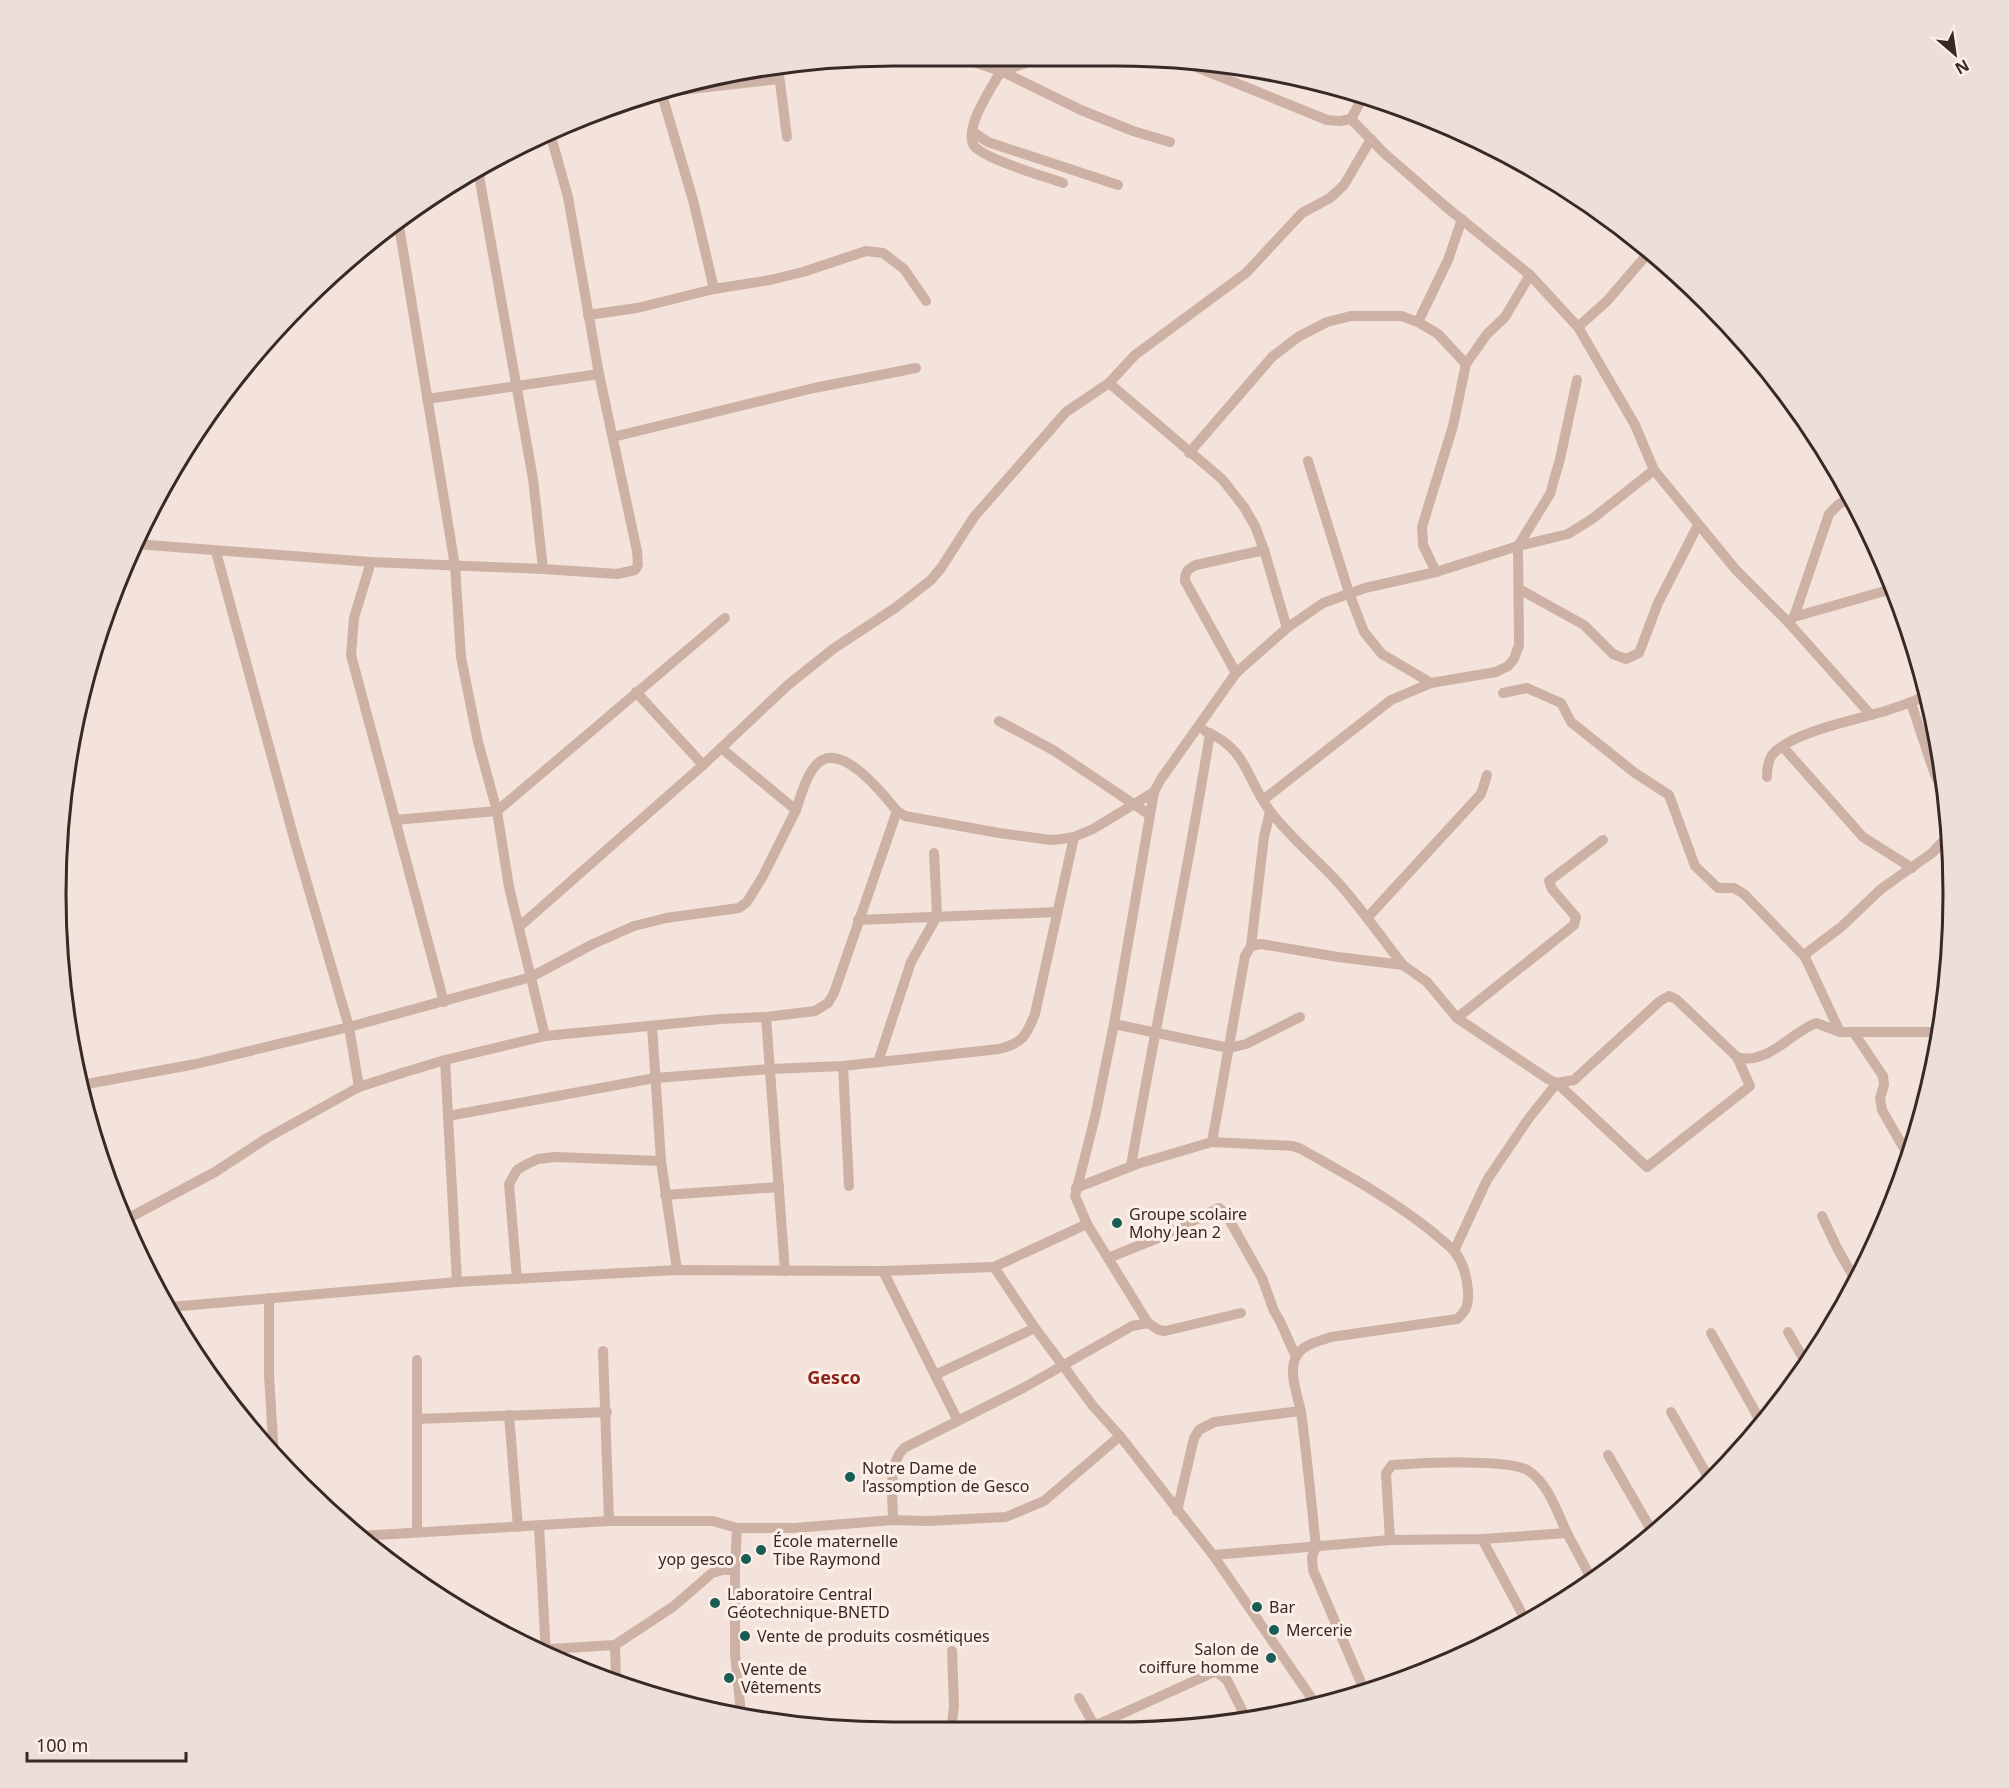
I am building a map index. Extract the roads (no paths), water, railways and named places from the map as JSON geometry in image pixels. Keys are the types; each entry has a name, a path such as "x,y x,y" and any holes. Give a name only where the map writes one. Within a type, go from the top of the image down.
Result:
{"street":[{"path":"986,66 1001,71 1081,110 1133,131 1170,142"},
{"path":"1017,66 1001,71 975,118 973,145 996,160 1063,183"},
{"path":"1207,72 1327,120 1340,121 1351,118 1359,103"},
{"path":"779,74 787,136"},
{"path":"712,87 779,79"},
{"path":"663,99 693,200 714,290"},
{"path":"1351,118 1444,206 1530,275 1578,327 1635,425 1654,470 1736,570 1791,619 1871,715"},
{"path":"973,132 988,142 1118,185"},
{"path":"519,927 703,765 809,667 931,580 974,517 1066,412 1109,383 1135,355 1246,273 1302,213 1330,198 1344,185 1371,139"},
{"path":"143,545 371,562 617,574 631,572 638,565 637,551 599,374 568,197 552,140"},
{"path":"479,177 533,479 543,569"},
{"path":"1418,322 1448,260 1462,219"},
{"path":"400,230 455,566 461,657 478,742 497,811 509,888 545,1036"},
{"path":"588,315 638,308 802,272 866,251 883,253 904,269 926,301"},
{"path":"1578,327 1607,301 1644,257"},
{"path":"1436,572 1423,545 1422,527 1453,426 1466,364 1487,334 1505,317 1530,275"},
{"path":"1190,453 1272,357 1298,337 1327,322 1352,316 1401,316 1418,322 1438,334 1466,364"},
{"path":"613,437 803,391 916,368"},
{"path":"427,399 517,384 599,374"},
{"path":"1263,800 1391,700 1431,683 1487,675 1508,666 1514,659 1519,645 1518,546 1550,494 1577,380"},
{"path":"1109,383 1222,479 1244,507 1255,526 1264,550 1287,628"},
{"path":"1308,461 1349,593 1364,632 1382,654 1431,683"},
{"path":"1241,1313 1165,1331 1148,1323 1087,1224 1075,1196 1095,1117 1114,1024 1154,792 1196,727 1236,673 1287,628 1323,603 1365,588 1436,572 1518,546 1553,539 1577,529 1654,470"},
{"path":"1791,619 1829,514 1844,502"},
{"path":"1519,589 1584,625 1613,654 1626,659 1639,653 1658,603 1698,525"},
{"path":"1236,673 1185,581 1185,574 1188,569 1196,565 1264,550"},
{"path":"216,552 295,842 349,1027 359,1087"},
{"path":"371,562 354,618 351,655 444,1002"},
{"path":"1791,619 1885,591"},
{"path":"395,820 497,811 725,618"},
{"path":"1503,693 1527,688 1561,703 1571,722 1635,773 1669,795 1695,866 1718,888 1734,888 1744,894 1804,957 1840,1032"},
{"path":"636,692 703,765"},
{"path":"1767,777 1772,755 1800,737 1841,722 1919,699"},
{"path":"1911,703 1933,770"},
{"path":"999,721 1053,750 1150,815"},
{"path":"1196,727 1226,742 1237,753 1270,812 1346,892 1403,965 1427,982 1456,1018 1536,1073 1557,1083 1647,1167 1750,1086 1737,1057 1676,999 1669,996 1660,1001 1574,1080 1557,1083 1529,1118 1487,1180 1454,1251"},
{"path":"1131,1166 1210,733"},
{"path":"1783,747 1863,837 1912,868"},
{"path":"721,748 796,810"},
{"path":"88,1084 196,1065 444,1002 531,977 601,940 634,926 666,918 739,908 747,902 763,876 816,765 823,759 843,760 858,770 897,811 905,816 1051,840 1074,837 1093,830 1154,792"},
{"path":"1367,918 1481,794 1488,775"},
{"path":"131,1217 215,1172 267,1138 359,1087 445,1060 545,1036 815,1011 828,1003 834,993 897,811"},
{"path":"1212,1142 1245,956 1251,946 1264,837 1270,812"},
{"path":"448,1116 655,1078 843,1066 999,1049 1021,1041 1035,1014 1074,837"},
{"path":"1456,1018 1574,925 1576,917 1552,889 1549,881 1603,840"},
{"path":"1804,957 1841,927 1881,889 1932,853 1941,843"},
{"path":"878,1062 911,962 937,916 934,853"},
{"path":"858,920 1057,912"},
{"path":"1251,946 1261,944 1403,965"},
{"path":"766,1017 785,1270"},
{"path":"1114,1024 1229,1048 1246,1044 1300,1017"},
{"path":"1737,1057 1748,1061 1760,1058 1816,1023 1840,1032 1931,1032"},
{"path":"652,1026 661,1161 677,1270"},
{"path":"1854,1033 1883,1076 1884,1085 1880,1098 1882,1110 1903,1147"},
{"path":"445,1060 457,1282"},
{"path":"843,1066 849,1186"},
{"path":"1076,1188 1131,1166 1212,1142 1285,1145 1300,1149 1404,1210 1454,1251 1463,1265 1469,1302 1457,1319 1332,1337 1302,1349 1296,1357 1293,1368 1316,1546 1312,1557 1313,1570 1362,1684"},
{"path":"517,1279 509,1184 517,1170 538,1159 555,1157 661,1161"},
{"path":"665,1195 779,1187"},
{"path":"1108,1258 1158,1238 1219,1208 1226,1214 1262,1278 1274,1311 1296,1357"},
{"path":"1822,1216 1851,1273"},
{"path":"176,1306 457,1282 677,1270 883,1270 994,1267 1087,1224"},
{"path":"994,1267 1035,1328 1093,1406 1120,1436 1213,1556 1311,1698"},
{"path":"883,1270 958,1421"},
{"path":"269,1298 269,1375 273,1442"},
{"path":"893,1520 894,1467 898,1454 904,1448 1063,1366 1132,1326 1148,1323"},
{"path":"935,1375 1035,1328"},
{"path":"1788,1332 1802,1356"},
{"path":"1711,1333 1757,1416"},
{"path":"603,1351 607,1412 609,1521"},
{"path":"417,1360 417,1532"},
{"path":"1177,1511 1194,1438 1198,1430 1214,1422 1300,1411"},
{"path":"417,1419 607,1412"},
{"path":"1671,1412 1706,1473"},
{"path":"509,1415 518,1527"},
{"path":"370,1535 609,1521 713,1521 737,1528 794,1528 893,1520 928,1521 1006,1517 1044,1501 1120,1436"},
{"path":"1608,1455 1649,1527"},
{"path":"1390,1540 1386,1473 1392,1465 1517,1466 1529,1471 1548,1493 1588,1573"},
{"path":"539,1526 546,1645"},
{"path":"737,1528 735,1653 740,1707"},
{"path":"1213,1556 1390,1540 1482,1539 1567,1533"},
{"path":"1482,1539 1523,1615"},
{"path":"559,1651 615,1645 656,1618 712,1574 723,1570 735,1570"},
{"path":"615,1645 616,1673"},
{"path":"952,1651 954,1706 952,1722"},
{"path":"1103,1722 1217,1672 1227,1680 1243,1712"},
{"path":"1079,1698 1092,1722"}],"place":[{"name":"Groupe scolaire Mohy Jean 2","path":"1117,1223"},
{"name":"Notre Dame de l’assomption de Gesco","path":"850,1477"},
{"name":"École maternelle Tibe Raymond","path":"761,1550"},
{"name":"yop gesco","path":"746,1559"},
{"name":"Laboratoire Central Géotechnique-BNETD","path":"715,1603"},
{"name":"Bar","path":"1257,1607"},
{"name":"Mercerie","path":"1274,1630"},
{"name":"Vente de produits cosmétiques","path":"745,1636"},
{"name":"Salon de coiffure homme","path":"1271,1658"},
{"name":"Vente de Vêtements","path":"729,1678"}],"district":[{"name":"Gesco","path":"834,1378"}]}
